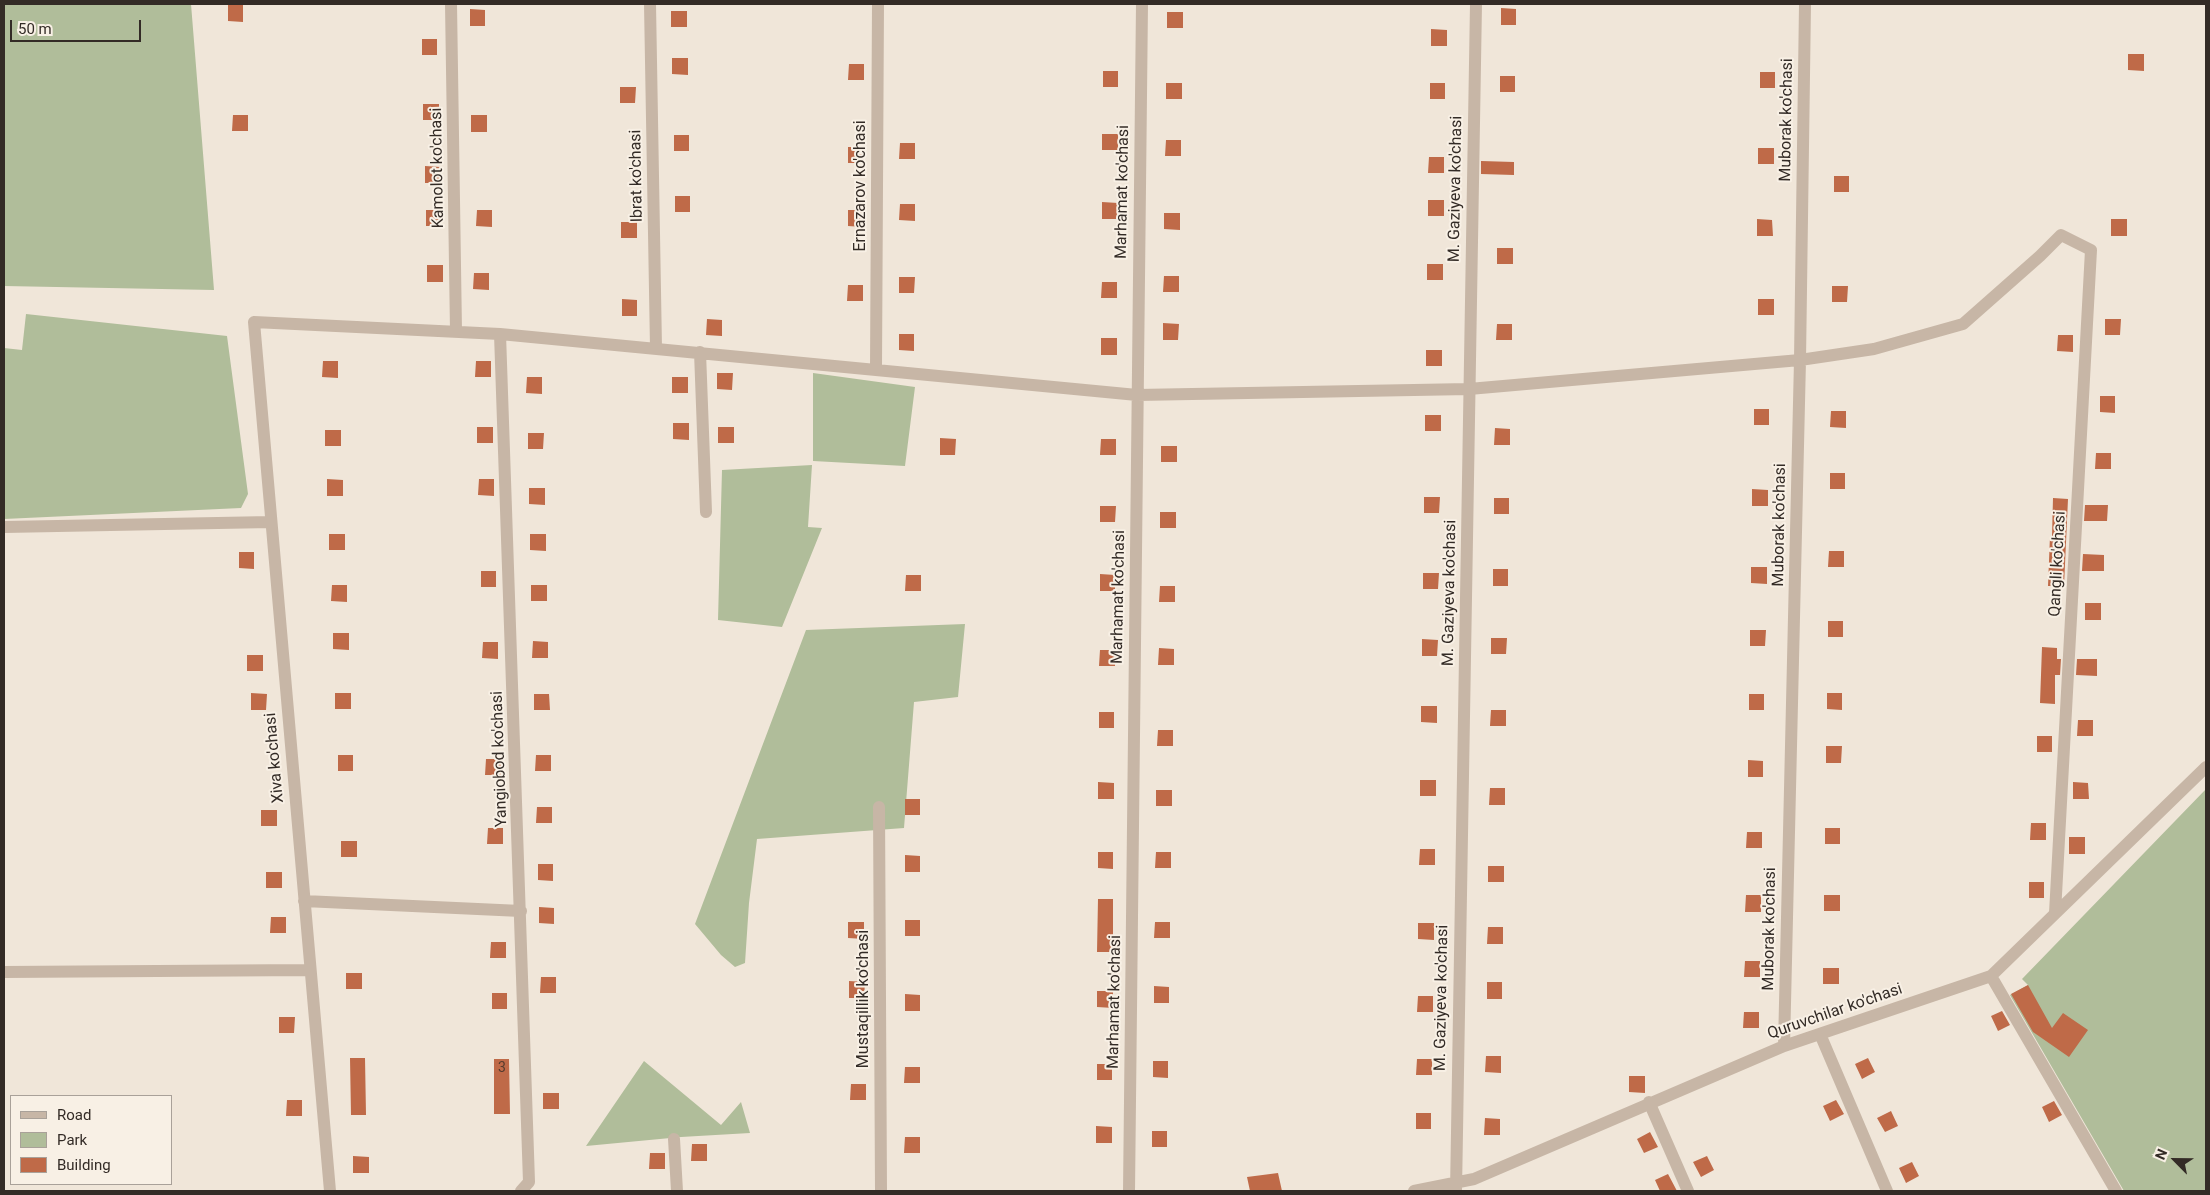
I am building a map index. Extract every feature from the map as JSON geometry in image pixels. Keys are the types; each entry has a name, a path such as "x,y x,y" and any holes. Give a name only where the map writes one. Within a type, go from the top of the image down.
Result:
{"street":[{"name":"Kamolot ko'chasi","path":"452,4 456,331"},
{"name":"Ibrat ko'chasi","path":"650,4 656,348"},
{"name":"Ernazarov ko'chasi","path":"876,368 878,4"},
{"name":"Marhamat ko'chasi","path":"1130,1191 1142,4"},
{"name":"M. Gaziyeva ko'chasi","path":"1456,1187 1476,4"},
{"name":"Muborak ko'chasi","path":"1784,1046 1800,360 1805,4"},
{"name":"Qangli ko'chasi","path":"1800,360 1874,349 1963,324 2061,235 2091,250 2056,913"},
{"name":"Xiva ko'chasi","path":"330,1191 254,322 456,331"},
{"path":"456,331 876,368 931,376 1137,395 1469,389 1800,360"},
{"name":"Yangiobod ko'chasi","path":"500,334 522,910 525,1187"},
{"path":"700,352 706,512"},
{"path":"4,527 271,522"},
{"name":"Quruvchilar ko'chasi","path":"1414,1191 1456,1187 1649,1102 1784,1046 1991,976 2206,767"},
{"name":"Mustaqillik ko'chasi","path":"879,806 881,1191"},
{"path":"304,901 522,910"},
{"path":"4,972 310,970"},
{"path":"1991,976 2116,1191"},
{"path":"1820,1034 1887,1191"},
{"path":"1649,1102 1688,1191"},
{"path":"674,1139 677,1191"}],"green space":[{"path":"4,4 191,4 214,290 4,286"},
{"path":"26,314 227,336 248,494 241,508 4,519 4,348 22,350"},
{"path":"813,373 915,387 905,466 813,461"},
{"path":"812,465 808,527 822,528 782,627 718,620 722,470"},
{"path":"965,624 958,697 914,702 904,828 757,839 749,903 745,963 735,967 721,955 695,924 806,630"},
{"path":"2206,789 2206,1191 2124,1191 2010,995 2028,985 2022,979"},
{"path":"644,1061 721,1125 741,1102 750,1133 586,1146"}],"building":[{"path":"228,5 243,5 243,22 228,21"},
{"path":"1501,8 1516,9 1516,25 1501,25"},
{"path":"470,9 485,10 485,26 470,26"},
{"path":"671,11 687,11 687,27 671,27"},
{"path":"1167,12 1183,12 1183,28 1167,28"},
{"path":"1431,29 1447,30 1447,46 1431,46"},
{"path":"422,39 437,39 437,55 422,55"},
{"path":"2128,54 2144,54 2144,71 2128,70"},
{"path":"672,58 688,58 688,75 672,74"},
{"path":"849,64 864,64 864,80 848,80"},
{"path":"1103,71 1118,71 1118,87 1103,87"},
{"path":"1760,72 1775,72 1775,88 1760,88"},
{"path":"1500,76 1515,76 1515,92 1500,92"},
{"path":"1166,83 1182,83 1182,99 1166,99"},
{"path":"1430,83 1445,83 1445,99 1430,99"},
{"path":"620,87 636,87 635,103 620,103"},
{"path":"423,104 439,104 439,120 423,120"},
{"path":"233,115 248,115 248,131 232,131"},
{"path":"471,115 487,115 487,132 471,132"},
{"path":"1102,134 1118,134 1118,150 1102,150"},
{"path":"674,135 689,135 689,151 674,151"},
{"path":"1166,140 1181,140 1181,156 1165,156"},
{"path":"900,143 915,143 915,159 899,159"},
{"path":"848,147 864,147 864,163 848,163"},
{"path":"1758,148 1774,148 1774,164 1758,164"},
{"path":"1429,157 1444,157 1444,173 1428,173"},
{"path":"1481,161 1514,162 1514,175 1481,174"},
{"path":"425,166 440,167 440,183 425,183"},
{"path":"1834,176 1849,176 1849,192 1834,192"},
{"path":"675,196 690,196 690,212 675,212"},
{"path":"1428,200 1444,200 1444,216 1428,216"},
{"path":"1102,202 1118,203 1117,219 1102,219"},
{"path":"900,204 915,204 915,221 899,220"},
{"path":"426,210 441,210 441,226 426,226"},
{"path":"477,210 492,210 492,227 476,226"},
{"path":"848,210 863,210 863,227 848,226"},
{"path":"1164,213 1180,213 1180,230 1164,229"},
{"path":"1757,219 1772,220 1773,236 1757,236"},
{"path":"2111,219 2127,219 2127,236 2111,236"},
{"path":"621,222 637,222 637,238 621,238"},
{"path":"1497,248 1513,248 1513,264 1497,264"},
{"path":"1427,264 1443,264 1443,280 1427,280"},
{"path":"427,265 443,265 443,282 427,282"},
{"path":"474,273 489,273 489,290 473,289"},
{"path":"1164,276 1179,276 1179,292 1163,292"},
{"path":"899,277 915,277 914,293 899,293"},
{"path":"1102,282 1117,282 1117,298 1101,298"},
{"path":"848,285 863,285 863,301 847,301"},
{"path":"1832,286 1848,286 1847,302 1832,302"},
{"path":"622,299 637,300 637,316 622,316"},
{"path":"1758,299 1774,299 1774,315 1758,315"},
{"path":"707,319 722,320 722,336 706,335"},
{"path":"2105,319 2121,319 2120,335 2105,335"},
{"path":"1163,323 1179,324 1178,340 1163,340"},
{"path":"1497,324 1512,324 1512,340 1496,340"},
{"path":"899,334 914,334 914,351 899,350"},
{"path":"2058,335 2073,335 2073,352 2057,351"},
{"path":"1101,338 1117,338 1117,355 1101,355"},
{"path":"1426,350 1442,350 1442,366 1426,366"},
{"path":"323,361 338,361 338,378 322,377"},
{"path":"476,361 491,361 491,377 475,377"},
{"path":"717,373 733,373 732,390 717,389"},
{"path":"527,377 542,377 542,394 526,393"},
{"path":"672,377 688,377 688,393 672,393"},
{"path":"2100,396 2115,396 2115,413 2100,412"},
{"path":"1754,409 1769,409 1769,425 1754,425"},
{"path":"1831,411 1846,411 1846,428 1830,427"},
{"path":"1425,415 1441,415 1441,431 1425,431"},
{"path":"673,423 689,423 689,440 673,439"},
{"path":"477,427 493,427 493,443 477,443"},
{"path":"718,427 734,427 734,443 718,443"},
{"path":"1495,428 1510,429 1510,445 1494,445"},
{"path":"325,430 341,430 341,446 325,446"},
{"path":"528,433 544,433 543,449 528,449"},
{"path":"940,438 956,439 955,455 940,455"},
{"path":"1101,439 1116,439 1116,455 1100,455"},
{"path":"1161,446 1177,446 1177,462 1161,462"},
{"path":"2096,453 2111,453 2111,469 2095,469"},
{"path":"1830,473 1845,473 1845,489 1830,489"},
{"path":"327,479 343,480 343,496 327,496"},
{"path":"479,479 494,479 494,496 478,495"},
{"path":"529,488 545,488 545,505 529,504"},
{"path":"1752,489 1768,490 1768,506 1752,506"},
{"path":"1424,497 1440,497 1439,513 1424,513"},
{"path":"1494,498 1509,498 1509,514 1494,514"},
{"path":"2053,498 2068,499 2064,586 2048,586"},
{"path":"2085,505 2108,505 2107,521 2084,521"},
{"path":"1100,506 1116,506 1115,522 1100,522"},
{"path":"1160,512 1176,512 1176,528 1160,528"},
{"path":"329,534 345,534 345,550 329,550"},
{"path":"530,534 546,534 546,551 530,550"},
{"path":"1829,551 1844,551 1844,567 1828,567"},
{"path":"239,552 254,552 254,569 239,568"},
{"path":"2083,554 2104,555 2104,571 2082,571"},
{"path":"1751,567 1767,567 1767,584 1751,583"},
{"path":"1493,569 1508,569 1508,586 1493,586"},
{"path":"481,571 496,571 496,587 481,587"},
{"path":"1423,573 1439,573 1438,589 1423,589"},
{"path":"1100,574 1115,575 1115,591 1100,591"},
{"path":"906,575 921,575 921,591 905,591"},
{"path":"332,585 347,585 347,602 331,601"},
{"path":"531,585 547,585 547,601 531,601"},
{"path":"1160,586 1175,586 1175,602 1159,602"},
{"path":"2085,603 2101,603 2101,620 2085,620"},
{"path":"1828,621 1843,621 1843,637 1828,637"},
{"path":"1750,630 1766,630 1765,646 1750,646"},
{"path":"333,633 349,633 349,650 333,649"},
{"path":"1491,638 1507,638 1506,654 1491,654"},
{"path":"1422,639 1438,640 1437,656 1422,656"},
{"path":"533,641 548,642 548,658 532,658"},
{"path":"483,642 498,642 498,659 482,658"},
{"path":"2042,647 2057,648 2057,659 2061,659 2060,675 2055,675 2055,704 2040,703"},
{"path":"1159,648 1174,649 1174,665 1158,665"},
{"path":"1100,650 1115,650 1115,666 1099,666"},
{"path":"247,655 263,655 263,671 247,671"},
{"path":"2077,659 2097,659 2097,676 2076,675"},
{"path":"251,693 267,694 266,710 251,710"},
{"path":"335,693 351,693 351,709 335,709"},
{"path":"1827,693 1842,693 1842,710 1827,709"},
{"path":"534,694 549,694 550,710 534,710"},
{"path":"1749,694 1764,694 1764,710 1749,710"},
{"path":"1421,706 1437,706 1437,723 1421,722"},
{"path":"1491,710 1506,710 1506,726 1490,726"},
{"path":"1099,712 1114,712 1114,728 1099,728"},
{"path":"2078,720 2093,720 2093,736 2077,736"},
{"path":"1158,730 1173,730 1173,746 1157,746"},
{"path":"2037,736 2052,736 2052,752 2037,752"},
{"path":"1826,746 1842,746 1841,763 1826,763"},
{"path":"338,755 353,755 353,771 338,771"},
{"path":"536,755 551,755 551,771 535,771"},
{"path":"486,759 501,759 501,775 485,775"},
{"path":"1748,760 1763,761 1763,777 1748,777"},
{"path":"1420,780 1436,780 1436,796 1420,796"},
{"path":"1098,782 1114,783 1114,799 1098,799"},
{"path":"2073,782 2088,783 2089,799 2073,799"},
{"path":"1490,788 1505,788 1505,805 1489,805"},
{"path":"1156,790 1172,790 1172,806 1156,806"},
{"path":"905,799 920,799 920,815 905,815"},
{"path":"537,807 552,807 552,823 536,823"},
{"path":"261,810 277,810 277,826 261,826"},
{"path":"2031,823 2046,823 2046,840 2030,840"},
{"path":"488,828 503,828 503,844 487,844"},
{"path":"1825,828 1840,828 1840,844 1825,844"},
{"path":"1747,832 1762,832 1762,848 1746,848"},
{"path":"2069,837 2085,837 2085,854 2069,854"},
{"path":"341,841 357,841 357,857 341,857"},
{"path":"1420,849 1435,849 1435,865 1419,865"},
{"path":"1098,852 1113,852 1113,869 1098,868"},
{"path":"1156,852 1171,852 1171,868 1155,868"},
{"path":"905,855 920,856 920,872 905,872"},
{"path":"538,864 553,864 553,881 538,880"},
{"path":"1488,866 1504,866 1504,882 1488,882"},
{"path":"266,872 282,872 282,888 266,888"},
{"path":"2029,882 2044,882 2044,898 2029,898"},
{"path":"1746,895 1761,895 1761,912 1745,912"},
{"path":"1824,895 1840,895 1840,911 1824,911"},
{"path":"1098,899 1113,899 1113,952 1097,952"},
{"path":"539,907 554,908 554,924 539,923"},
{"path":"271,917 286,917 286,933 270,933"},
{"path":"905,920 920,920 920,936 905,936"},
{"path":"848,922 864,922 864,939 848,938"},
{"path":"1155,922 1170,922 1170,938 1154,938"},
{"path":"1418,923 1434,923 1434,940 1418,939"},
{"path":"1488,927 1503,927 1503,944 1487,944"},
{"path":"491,942 506,942 506,958 490,958"},
{"path":"1745,961 1760,961 1760,977 1744,977"},
{"path":"1823,968 1839,968 1839,984 1823,984"},
{"path":"346,973 362,973 362,989 346,989"},
{"path":"541,977 556,977 556,993 540,993"},
{"path":"849,981 865,982 864,998 849,998"},
{"path":"1487,982 1502,982 1502,999 1487,999"},
{"path":"2028,985 2052,1028 2063,1013 2088,1030 2069,1057 2033,1032 2011,994"},
{"path":"1154,986 1169,987 1169,1003 1154,1003"},
{"path":"1097,991 1113,991 1113,1008 1097,1007"},
{"path":"492,993 507,993 507,1009 492,1009"},
{"path":"905,994 920,995 920,1011 905,1011"},
{"path":"1418,996 1433,996 1433,1012 1417,1012"},
{"path":"2002,1011 2010,1025 1998,1031 1991,1016"},
{"path":"1744,1012 1759,1012 1759,1028 1743,1028"},
{"path":"279,1017 295,1017 294,1033 279,1033"},
{"path":"1486,1056 1501,1056 1501,1073 1485,1072"},
{"path":"350,1058 365,1058 366,1115 351,1115"},
{"path":"1868,1058 1875,1072 1862,1079 1855,1064"},
{"path":"494,1059 509,1059 510,1114 494,1114"},
{"path":"1417,1059 1432,1059 1432,1075 1416,1075"},
{"path":"1153,1061 1168,1061 1168,1078 1153,1077"},
{"path":"1097,1064 1112,1064 1112,1080 1097,1080"},
{"path":"905,1067 920,1067 920,1083 904,1083"},
{"path":"1629,1076 1645,1076 1645,1093 1629,1092"},
{"path":"851,1084 866,1084 866,1100 850,1100"},
{"path":"543,1093 559,1093 559,1109 543,1109"},
{"path":"287,1100 302,1100 302,1116 286,1116"},
{"path":"1836,1100 1844,1114 1830,1121 1823,1106"},
{"path":"2054,1101 2062,1115 2049,1122 2042,1107"},
{"path":"1891,1111 1898,1126 1885,1132 1877,1118"},
{"path":"1416,1113 1431,1113 1431,1129 1416,1129"},
{"path":"1485,1118 1500,1119 1500,1135 1484,1135"},
{"path":"1096,1126 1112,1127 1112,1143 1096,1143"},
{"path":"1152,1131 1167,1131 1167,1147 1152,1147"},
{"path":"1650,1132 1658,1147 1644,1153 1637,1139"},
{"path":"905,1137 920,1137 920,1153 904,1153"},
{"path":"692,1144 707,1144 707,1161 691,1161"},
{"path":"650,1153 665,1153 665,1169 649,1169"},
{"path":"353,1156 369,1157 369,1173 353,1173"},
{"path":"1707,1156 1714,1170 1701,1177 1693,1162"},
{"path":"1912,1162 1919,1176 1906,1183 1899,1168"},
{"path":"1278,1173 1282,1191 1250,1191 1247,1177"},
{"path":"1668,1174 1677,1191 1660,1191 1655,1180"}]}
